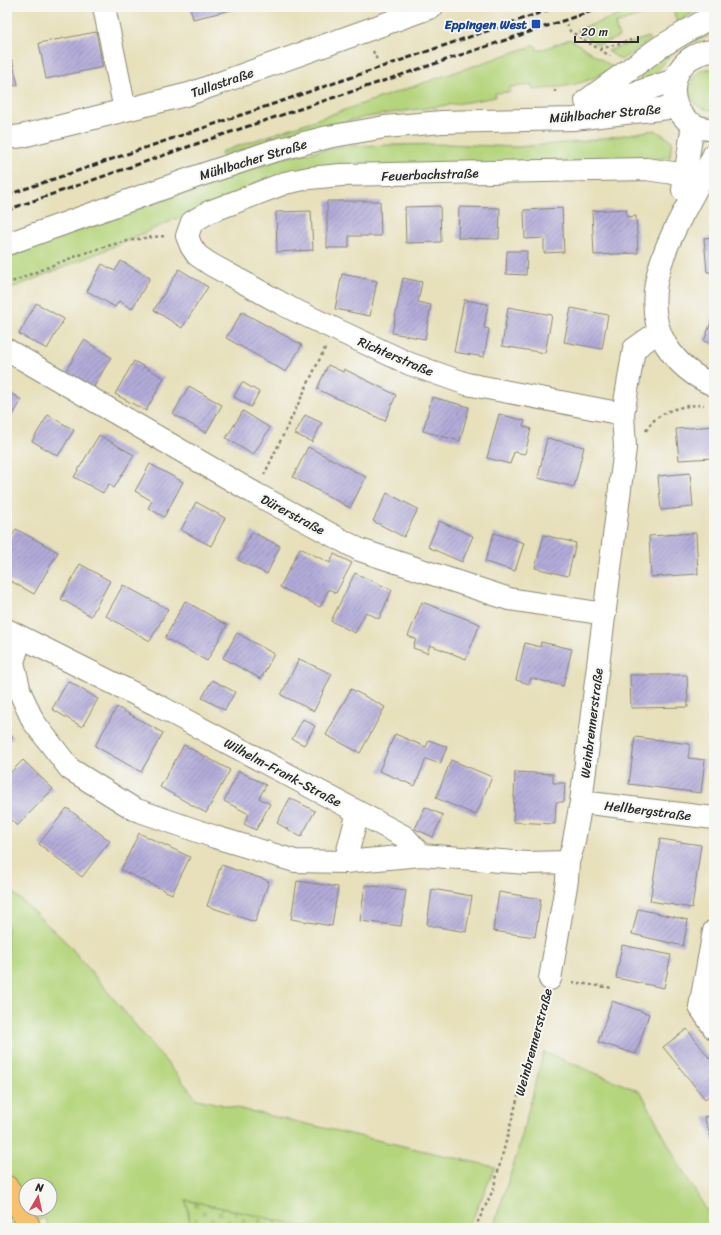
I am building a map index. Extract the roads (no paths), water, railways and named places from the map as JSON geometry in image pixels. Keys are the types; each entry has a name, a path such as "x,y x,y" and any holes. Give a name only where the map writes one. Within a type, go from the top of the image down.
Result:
{"main road":[{"path":"7,1187 14,1196 30,1228"}],"street":[{"path":"104,7 125,110"},
{"name":"Tullastraße","path":"7,138 189,94 432,7"},
{"name":"Mühlbacher Straße","path":"575,108 660,47 714,15"},
{"path":"714,51 701,53 689,59 680,68 674,80 673,89 677,107 684,117 693,124 714,129"},
{"name":"Mühlbacher Straße","path":"508,119 575,108 623,97 674,80"},
{"name":"Mühlbacher Straße","path":"7,244 198,176 274,151 328,137 385,127 442,122 508,119 574,119 677,107"},
{"path":"693,124 701,177"},
{"path":"712,396 684,368 658,332 653,298 658,271 678,224 714,154"},
{"name":"Feuerbachstraße","path":"189,241 192,222 209,212 285,183 310,178 341,175 408,175 601,169 646,169 701,177"},
{"name":"Richterstraße","path":"189,241 197,255 210,264 283,304 410,364 467,384 623,414"},
{"name":"Weinbrennerstraße","path":"550,979 567,880 568,862 573,846 581,802 625,448 623,414 634,350 658,332"},
{"name":"Dürerstraße","path":"7,350 256,494 360,550 509,599 605,614"},
{"path":"14,633 13,662 20,692 33,722 70,769 134,809 215,837 296,861 345,862 421,855 527,863 568,862"},
{"name":"Wilhelm-Frank-Straße","path":"14,633 157,705 405,837 421,855"},
{"name":"Hellbergstraße","path":"581,802 714,818"},
{"path":"345,862 358,812"},
{"path":"714,931 700,1007 714,1028"}],"railway":[{"path":"7,195 557,7"},
{"path":"7,210 219,136 604,7"}],"place":[{"name":"Eppingen West","path":"536,24"}]}
